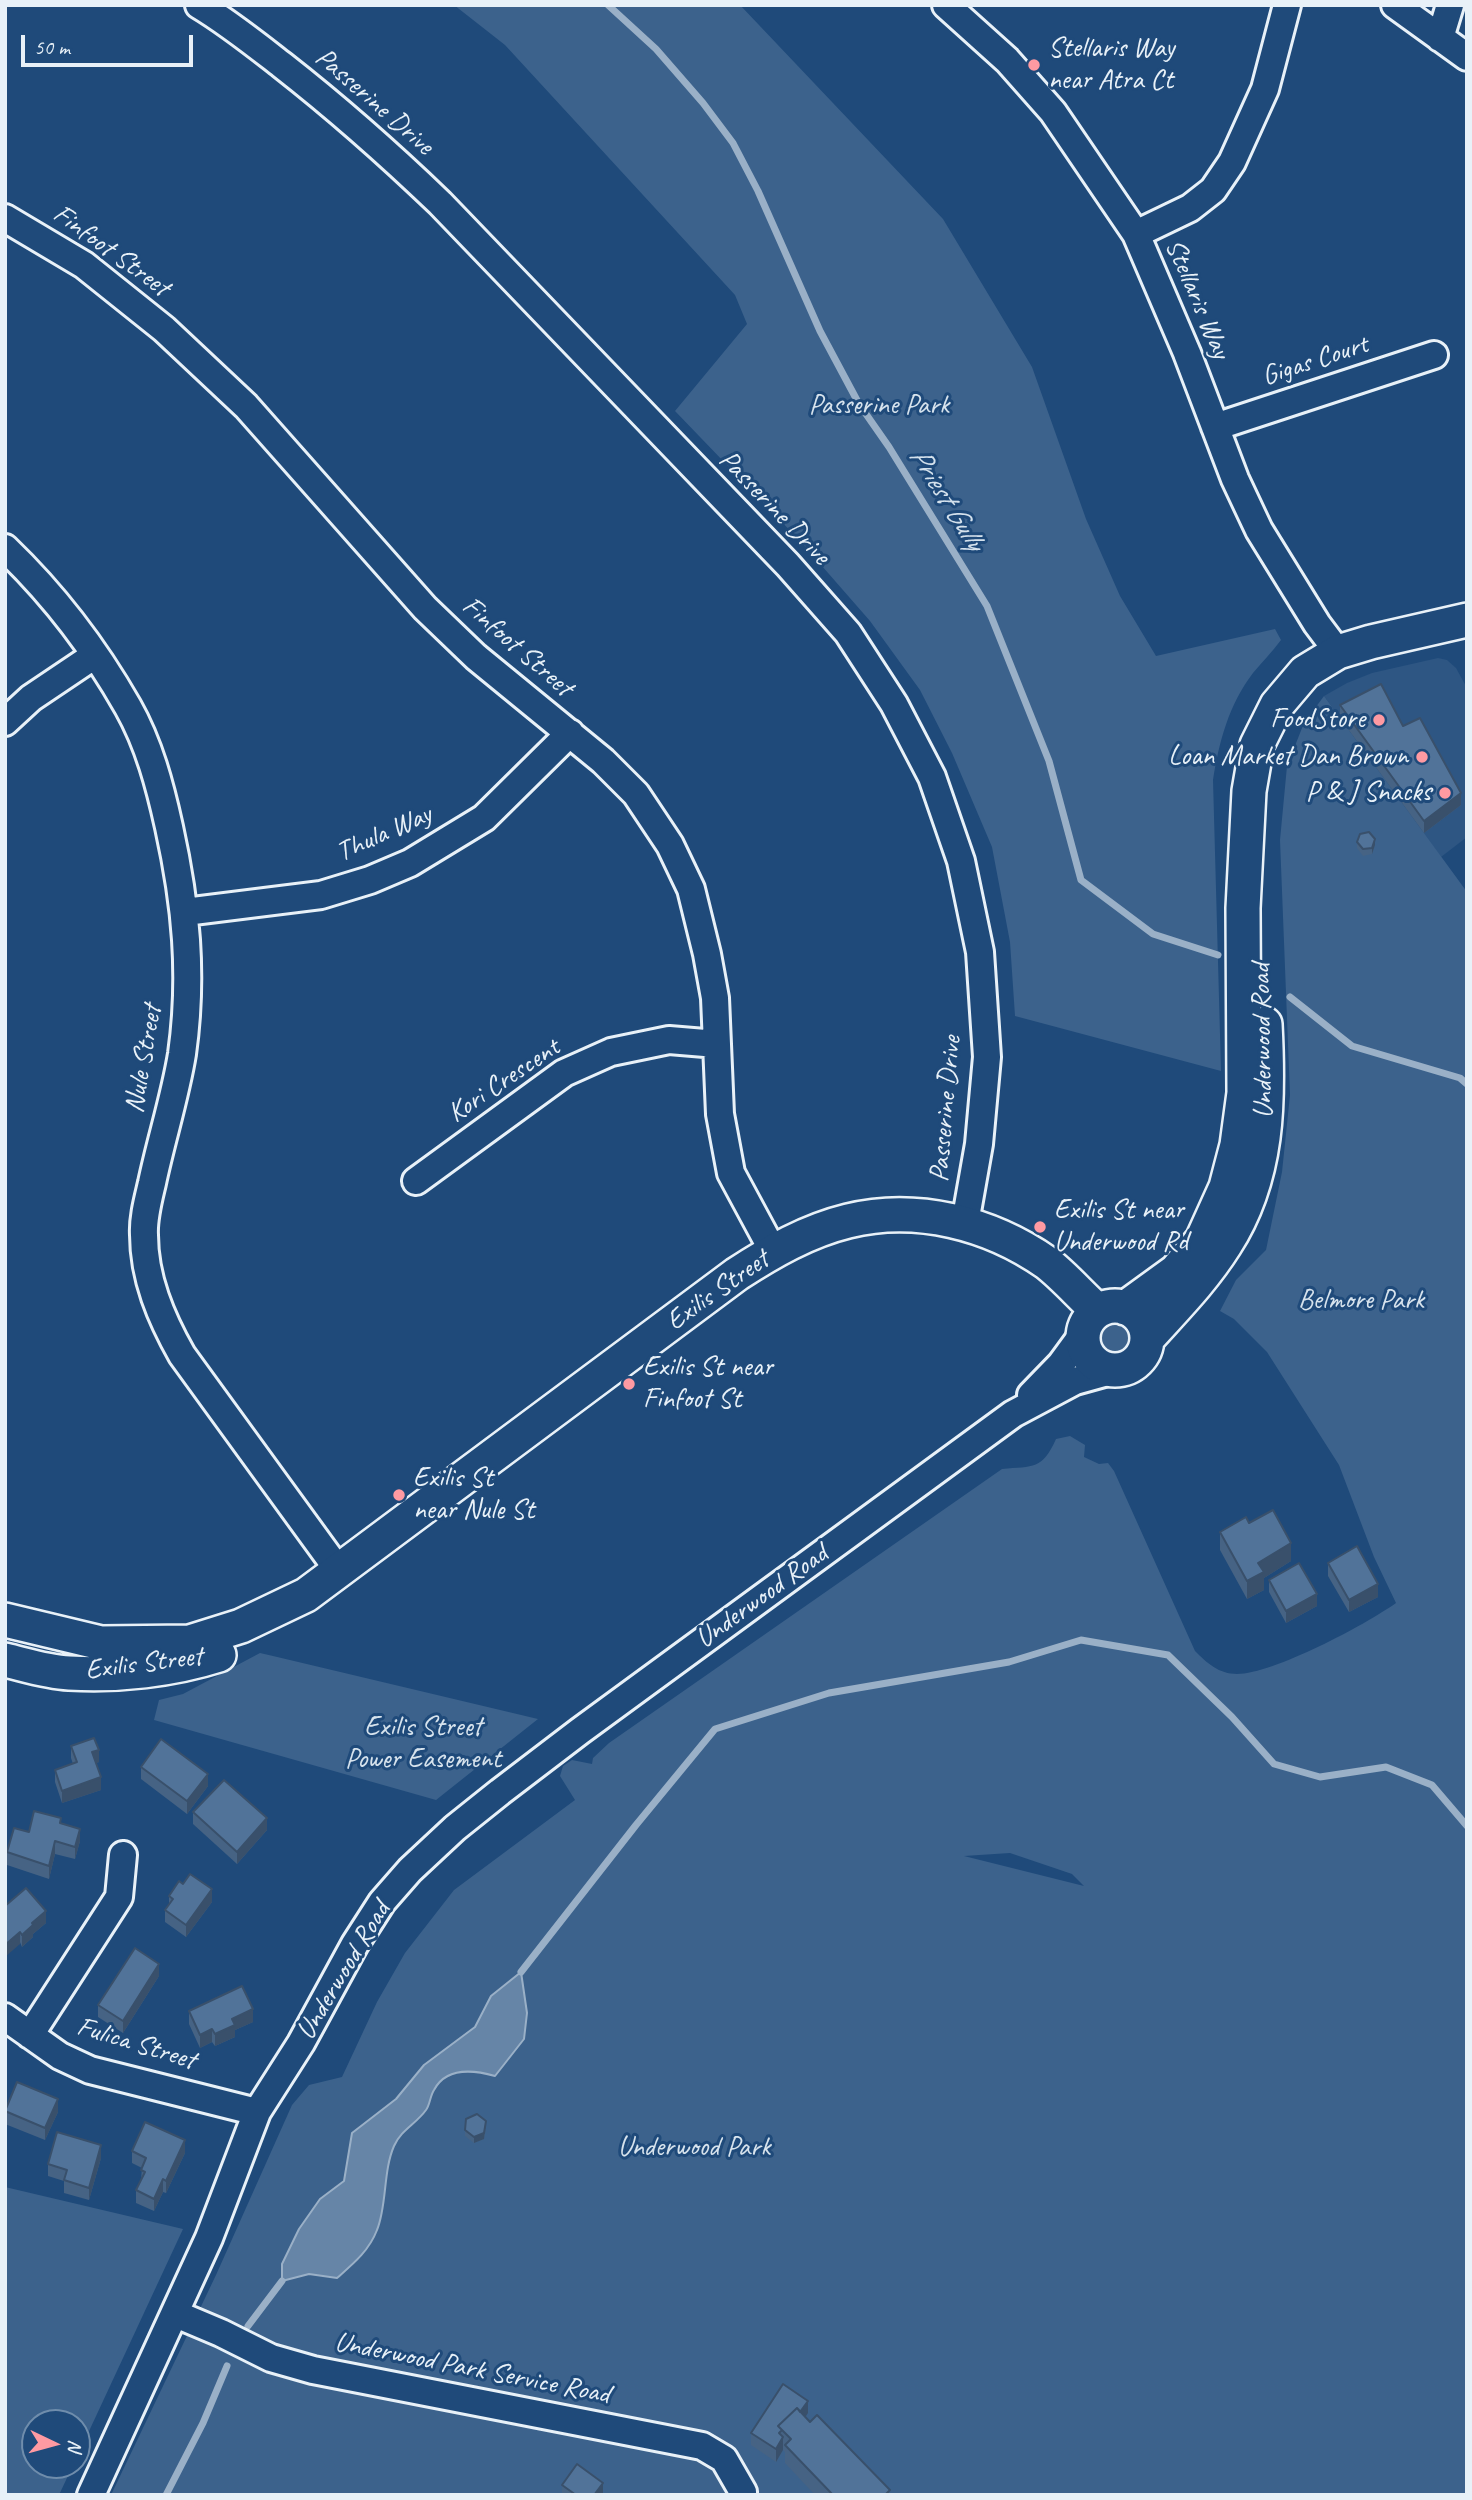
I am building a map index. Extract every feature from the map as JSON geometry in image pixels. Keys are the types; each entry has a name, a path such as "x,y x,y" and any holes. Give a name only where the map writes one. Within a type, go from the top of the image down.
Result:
{"street":[{"name":"Passerine Drive","path":"199,5 222,19 317,93 385,150 440,203 788,565 848,634 894,704 932,777 961,861 980,952 987,1057 979,1144 965,1223"},
{"name":"Stellaris Way","path":"946,5 1007,60 1053,112 1136,234 1187,353 1235,479 1259,530 1317,624 1338,652"},
{"path":"1136,234 1190,208 1213,190 1232,162 1265,89 1287,5"},
{"path":"1395,5 1467,57"},
{"path":"1440,38 1450,5"},
{"name":"Finfoot Street","path":"5,218 84,265 164,329 246,405 425,608 476,657 570,733 636,794 670,845 691,888 715,998 720,1114 731,1173 773,1251"},
{"name":"Gigas Court","path":"1215,427 1434,355"},
{"name":"Nule Street","path":"5,548 49,595 95,655 129,709 158,776 185,912 187,984 181,1055 146,1207 145,1260 155,1300 182,1355 339,1571"},
{"name":"Underwood Road","path":"1013,1414 1102,1318 1176,1271 1202,1240 1226,1187 1237,1145 1244,1093 1243,908 1249,791 1257,744 1276,705 1305,672 1338,652 1467,620"},
{"path":"5,722 31,698 95,655"},
{"name":"Thula Way","path":"185,912 321,895 370,880 410,863 484,818 570,733"},
{"name":"Underwood Road","path":"91,2495 209,2238 257,2112 301,2043 355,1944 382,1902 410,1870 455,1828 580,1731 1013,1414 1075,1381 1127,1368 1136,1363 1147,1339 1198,1283 1226,1244 1249,1196 1262,1148 1268,1074 1259,896 1249,791"},
{"name":"Kori Crescent","path":"416,1181 576,1067 611,1052 668,1040 717,1044"},
{"name":"Exilis Street","path":"5,1620 101,1643 190,1642 241,1626 306,1595 737,1274 773,1251 849,1220 878,1216 927,1217 965,1223 1002,1236 1050,1266 1102,1318"},
{"path":"1111,1371 1091,1360 1085,1350 1102,1318 1139,1317 1145,1327 1147,1339"},
{"name":"Exilis Street","path":"5,1660 67,1673 113,1673 164,1668 216,1656 239,1646 295,1610 306,1595"},
{"path":"30,2035 118,1897 123,1855"},
{"name":"Fulica Street","path":"5,2017 60,2056 90,2070 257,2112"},
{"name":"Underwood Park Service Road","path":"176,2314 271,2358 313,2370 702,2446 724,2459 743,2492"}],"shaded area":[{"path":"1438,658 1447,660 1456,668 1467,688 1467,837 1441,857 1324,696 1372,673"},
{"path":"521,1972 527,2013 524,2039 495,2076 461,2072 446,2077 439,2083 426,2110 394,2146 388,2166 380,2221 374,2238 365,2251 337,2278 309,2274 282,2281 282,2264 299,2229 320,2199 344,2181 352,2133 396,2099 424,2065 475,2027 491,1996"}],"green space":[{"name":"Passerine Park","path":"454,5 740,5 943,219 1032,367 1086,519 1120,596 1156,656 1275,629 1281,640 1253,673 1231,710 1218,752 1213,780 1221,1071 1015,1016 1010,942 992,847 952,753 920,690 870,621 801,542 675,411 747,324 735,295 505,45"},
{"name":"Underwood Park","path":"1324,696 1467,892 1467,2495 111,2495 216,2275 292,2105 309,2085 342,2077 377,2002 405,1953 454,1890 575,1800 560,1776 563,1766 572,1760 592,1764 593,1758 609,1743 1002,1469 1036,1464 1046,1456 1056,1439 1070,1436 1085,1445 1084,1457 1099,1464 1108,1463 1114,1471 1195,1651 1219,1670 1237,1674 1273,1666 1342,1635 1396,1603 1374,1557 1339,1465 1267,1352 1234,1319 1220,1311 1236,1280 1266,1250 1282,1172 1290,1095 1280,840 1287,766 1304,723","holes":["1010,1853 1072,1874 1084,1886 964,1856"]},
{"path":"1115,1321 1127,1325 1131,1337 1127,1349 1115,1353 1103,1349 1099,1337 1103,1325"},
{"name":"Exilis Street Power Easement","path":"260,1653 538,1719 436,1800 154,1720 159,1700 183,1694"},
{"path":"5,2187 183,2229 91,2427 91,2409 21,2409 21,2479 66,2479 59,2495 5,2495"}],"building":[{"path":"1381,684 1403,726 1420,718 1461,793 1424,821 1340,705"},
{"path":"1369,832 1375,839 1372,848 1363,849 1357,842 1360,834"},
{"path":"1273,1510 1291,1543 1258,1563 1264,1572 1247,1581 1220,1532 1246,1517 1249,1523"},
{"path":"1357,1546 1378,1584 1349,1600 1328,1563"},
{"path":"1299,1563 1317,1594 1286,1611 1269,1580"},
{"path":"94,1738 99,1750 92,1752 101,1777 62,1791 55,1770 77,1762 71,1746"},
{"path":"161,1739 208,1774 187,1801 141,1767"},
{"path":"224,1780 267,1818 237,1852 193,1812"},
{"path":"34,1811 61,1818 60,1823 80,1829 75,1847 55,1841 49,1866 7,1852 14,1828 29,1832"},
{"path":"190,1874 212,1889 186,1925 165,1910 173,1899 169,1896 179,1881 183,1884"},
{"path":"26,1888 46,1911 22,1935 20,1932 5,1945 5,1906"},
{"path":"135,1948 159,1964 123,2021 98,2005"},
{"path":"242,1986 253,2009 232,2019 235,2025 215,2034 212,2029 200,2035 189,2011"},
{"path":"17,2082 58,2099 45,2128 5,2111"},
{"path":"477,2114 486,2121 484,2133 474,2137 465,2130 466,2119"},
{"path":"145,2122 185,2140 166,2181 163,2179 154,2199 136,2190 145,2172 141,2170 146,2158 132,2151"},
{"path":"57,2132 101,2145 89,2188 64,2180 67,2170 48,2164"},
{"path":"783,2384 808,2401 800,2412 797,2408 778,2426 783,2437 776,2449 751,2433"},
{"path":"797,2408 810,2422 817,2415 890,2490 885,2495 833,2495 785,2445 791,2439 778,2426"},
{"path":"577,2464 603,2483 594,2495 576,2495 562,2485"}],"waterway":[{"name":"Priest Gully","path":"608,5 656,49 703,103 733,143 758,191 820,331 859,404 889,447 987,606 1049,761 1081,880 1153,934 1218,955"},
{"name":"Priest Gully","path":"1290,997 1352,1046 1460,1078 1467,1084"},
{"path":"521,1972 715,1729 829,1693 1009,1662 1081,1640 1168,1655 1232,1717 1274,1764 1320,1777 1386,1767 1432,1785 1467,1826"},
{"path":"248,2326 282,2281"},
{"path":"166,2495 203,2423 227,2366"}],"place":[{"name":"Stellaris Way near Atra Ct","path":"1034,65"},
{"name":"FoodStore","path":"1379,720"},
{"name":"Loan Market Dan Brown","path":"1422,757"},
{"name":"P & J Snacks","path":"1445,793"},
{"name":"Exilis St near Underwood Rd","path":"1040,1227"},
{"name":"Exilis St near Finfoot St","path":"629,1384"},
{"name":"Exilis St near Nule St","path":"399,1495"}],"park label":[{"name":"Belmore Park","path":"1361,1301"}]}
